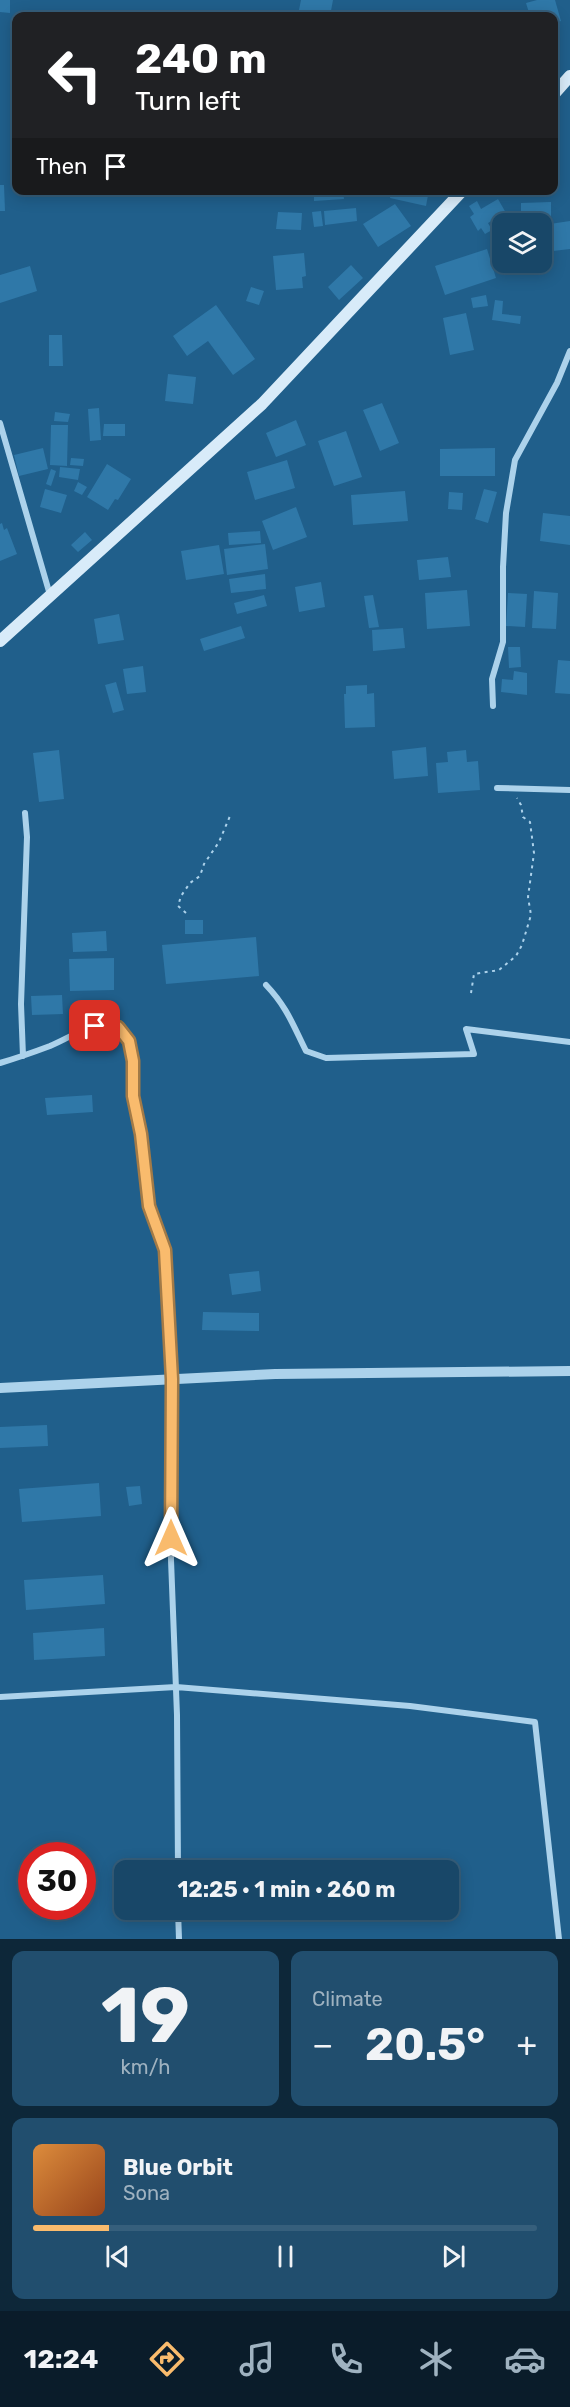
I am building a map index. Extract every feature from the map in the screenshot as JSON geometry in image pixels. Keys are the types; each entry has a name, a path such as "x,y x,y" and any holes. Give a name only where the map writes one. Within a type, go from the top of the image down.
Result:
{"main road":[{"path":"558,90 570,76"},
{"path":"0,641 262,405 458,195"}],"street":[{"path":"494,706 492,679 503,642 506,513 515,460 557,383 570,351"},
{"path":"0,423 50,596"},
{"path":"497,788 570,790"},
{"path":"23,1056 21,1004 27,837 25,813"},
{"path":"266,985 280,1000 292,1019 306,1051 326,1058 474,1054 466,1029 570,1042"},
{"path":"0,1063 23,1056 95,1026 118,1027 129,1041 133,1061 133,1096 141,1134 149,1206 165,1250 172,1379 171,1560 176,1687 178,1860"},
{"path":"0,1388 275,1374 570,1371"},
{"path":"0,1697 176,1687 410,1706 535,1722 559,1939"},
{"path":"178,1920 179,1939"}],"path":[{"path":"471,993 474,974 499,970 516,956 522,945 531,915 528,897 534,853 530,822 523,817 515,789"},
{"path":"186,913 178,906 181,896 190,883 200,876 230,816"}],"building":[{"path":"0,0 10,0 10,13 0,12"},
{"path":"301,0 333,0 331,12 299,10"},
{"path":"537,0 555,0 561,21 558,22 558,12 529,12 526,3"},
{"path":"0,185 4,185 5,211 0,211"},
{"path":"314,195 344,195 344,199 314,201"},
{"path":"391,195 428,195 426,206 390,198"},
{"path":"498,199 506,213 492,213 492,221 488,223 492,230 485,234 481,228 478,231 470,217 474,214 469,206 477,201 481,209"},
{"path":"551,202 551,213 521,213 521,203"},
{"path":"395,204 411,226 378,247 363,224"},
{"path":"356,208 357,221 325,225 324,211"},
{"path":"321,211 323,226 314,227 312,212"},
{"path":"278,212 302,213 301,230 276,229"},
{"path":"570,221 570,249 553,251 552,224"},
{"path":"487,249 492,273 494,273 496,278 445,295 435,266"},
{"path":"304,253 306,276 302,277 303,288 276,290 273,256"},
{"path":"351,265 363,278 339,300 328,287"},
{"path":"30,266 37,291 0,303 0,275"},
{"path":"251,287 264,291 259,305 246,301"},
{"path":"486,295 488,306 473,308 471,298"},
{"path":"495,300 503,301 502,314 521,316 520,324 492,320"},
{"path":"216,305 255,359 233,375 208,341 187,356 173,336"},
{"path":"466,313 474,350 450,355 443,318"},
{"path":"49,335 62,335 63,366 49,366"},
{"path":"168,374 196,377 193,404 165,401"},
{"path":"382,403 399,443 380,451 363,410"},
{"path":"99,408 101,440 90,441 88,409"},
{"path":"55,412 70,414 68,422 54,421"},
{"path":"296,420 306,445 276,457 266,433"},
{"path":"104,424 125,424 125,436 103,436"},
{"path":"51,425 68,425 67,466 50,465"},
{"path":"346,431 362,477 334,486 318,441"},
{"path":"43,448 48,469 19,476 14,455"},
{"path":"495,448 495,476 440,476 440,449"},
{"path":"71,458 84,459 83,466 70,465"},
{"path":"287,460 295,488 255,500 247,472"},
{"path":"107,464 131,479 118,500 115,499 108,510 87,497"},
{"path":"60,467 80,469 78,480 59,477"},
{"path":"51,469 56,471 51,486 46,484"},
{"path":"78,482 87,487 82,495 74,491"},
{"path":"45,489 67,495 61,513 40,507"},
{"path":"484,489 497,492 488,523 475,519"},
{"path":"405,491 408,521 353,525 351,495"},
{"path":"449,492 463,493 462,510 448,509"},
{"path":"296,507 307,537 273,550 262,521"},
{"path":"543,513 570,516 570,545 540,541"},
{"path":"2,523 4,530 7,528 17,554 0,561 0,524"},
{"path":"260,531 261,543 229,545 228,533"},
{"path":"85,532 92,540 78,552 71,545"},
{"path":"265,544 268,569 227,575 224,549"},
{"path":"219,545 224,574 186,580 181,551"},
{"path":"448,557 451,577 419,580 417,560"},
{"path":"265,574 266,589 231,593 229,579"},
{"path":"321,582 325,607 299,612 295,587"},
{"path":"467,590 470,626 427,629 425,593"},
{"path":"534,591 558,593 556,629 532,628"},
{"path":"508,593 527,594 525,627 506,626"},
{"path":"264,595 267,606 237,614 234,603"},
{"path":"373,595 379,627 369,628 364,596"},
{"path":"119,614 124,640 98,644 94,619"},
{"path":"241,626 245,638 204,651 200,639"},
{"path":"403,628 405,648 373,651 372,630"},
{"path":"508,647 520,647 521,667 509,668"},
{"path":"558,660 570,661 570,694 555,693"},
{"path":"143,666 146,692 127,694 123,669"},
{"path":"514,671 527,673 527,695 501,692 502,679 513,680"},
{"path":"116,682 124,710 113,713 105,685"},
{"path":"367,685 367,694 374,693 375,727 345,728 344,694 346,694 346,686"},
{"path":"426,747 428,776 394,779 392,751"},
{"path":"59,750 64,799 39,802 33,753"},
{"path":"466,750 467,762 478,761 480,790 438,793 436,763 448,762 447,752"},
{"path":"185,920 203,920 203,934 185,934"},
{"path":"106,931 107,951 73,952 72,933"},
{"path":"256,937 259,976 166,984 162,945"},
{"path":"114,958 114,990 70,991 69,959"},
{"path":"62,995 63,1014 32,1015 31,996"},
{"path":"92,1095 93,1112 47,1115 45,1098"},
{"path":"259,1271 261,1291 232,1295 229,1274"},
{"path":"203,1312 259,1313 259,1331 202,1330"},
{"path":"47,1425 48,1446 0,1448 0,1427"},
{"path":"99,1483 101,1516 22,1522 19,1489"},
{"path":"140,1486 142,1504 129,1506 126,1487"},
{"path":"103,1575 105,1604 26,1610 24,1580"},
{"path":"104,1628 105,1656 34,1660 33,1633"}],"route":[{"path":"95,1026 118,1027 129,1041 133,1061 133,1096 141,1134 149,1206 165,1250 172,1379 171,1538"}]}
